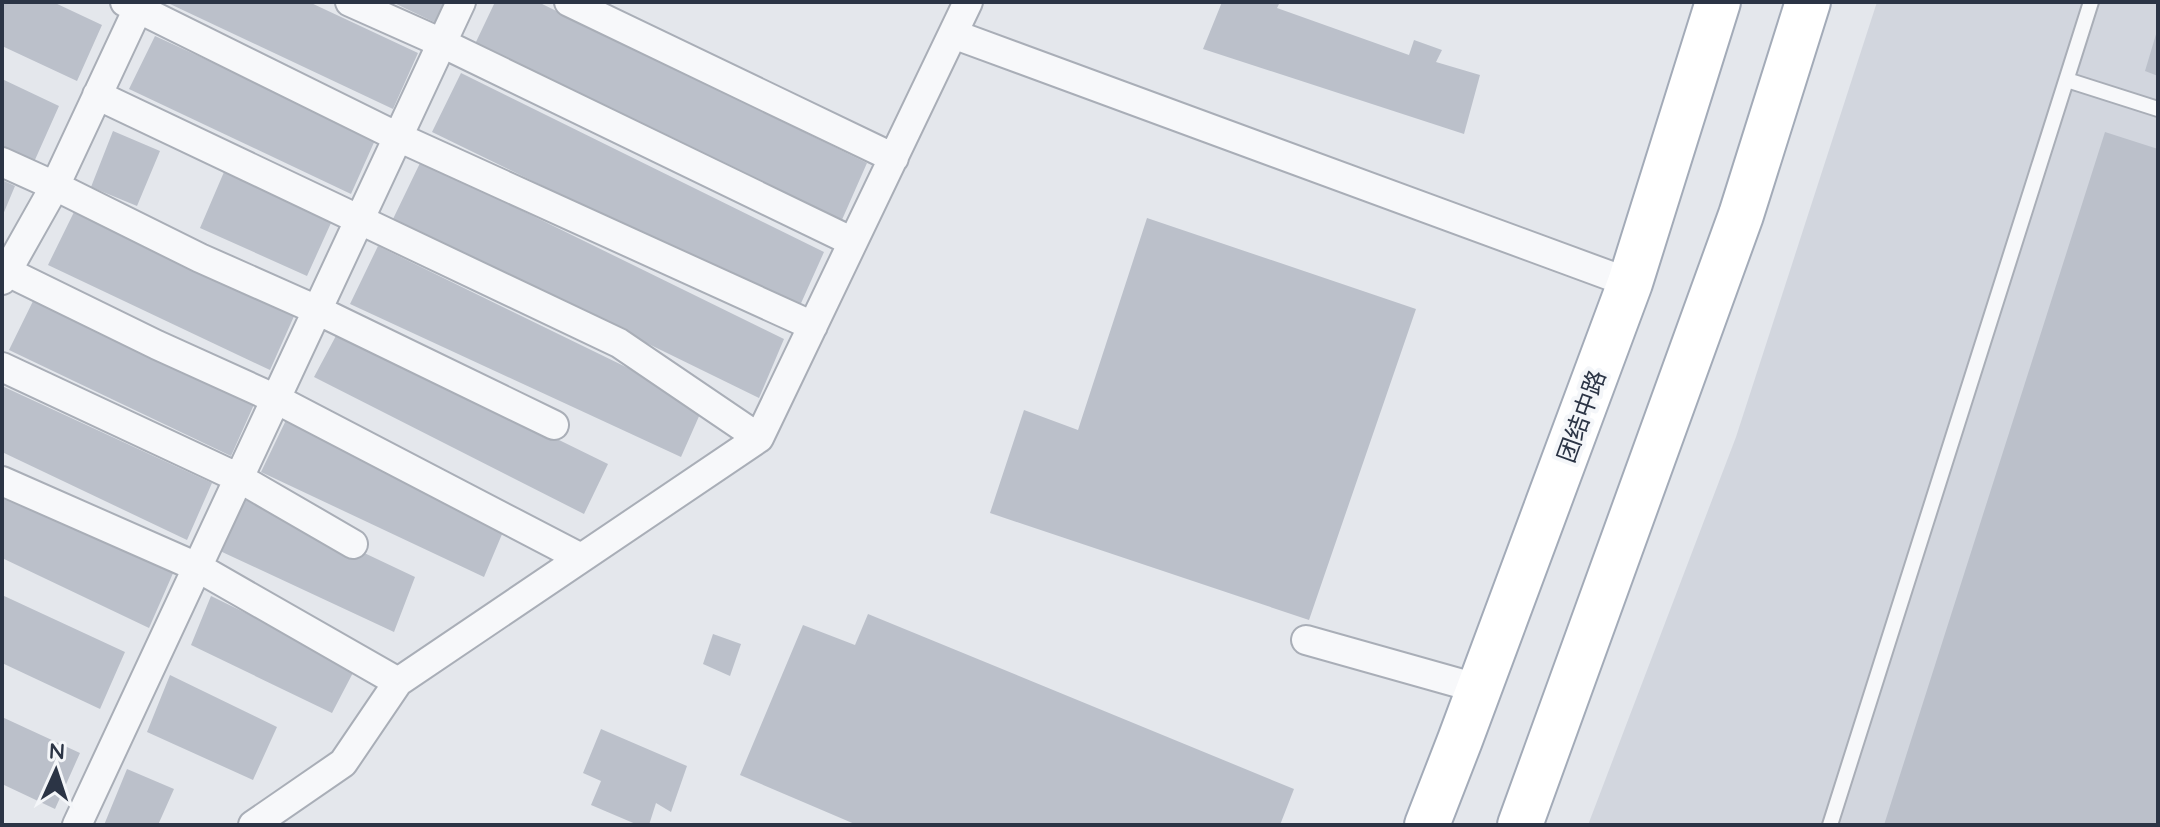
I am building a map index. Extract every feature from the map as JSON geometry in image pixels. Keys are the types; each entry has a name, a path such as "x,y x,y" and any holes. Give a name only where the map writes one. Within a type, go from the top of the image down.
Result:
{"main road":[{"name":"团结中路","path":"1427,825 1630,283 1718,2"},
{"path":"1520,825 1741,215 1808,2"}],"street":[{"path":"350,2 442,43 853,242"},
{"path":"77,825 461,2"},
{"path":"569,2 894,158"},
{"path":"253,825 343,763 398,682 759,438 968,2"},
{"path":"581,558 276,399 4,275 55,186 135,4 398,137 813,326"},
{"path":"953,34 1630,283"},
{"path":"97,95 619,343 759,438"},
{"path":"2,162 554,425"},
{"path":"2,367 239,478 353,544"},
{"path":"2,481 197,567 398,682"},
{"path":"1306,640 1480,689"}],"lane":[{"path":"1830,825 2091,2"},
{"path":"2067,80 2158,109"}],"shaded area":[{"path":"1877,2 2158,2 2158,825 1588,825 1736,437"}],"building":[{"path":"2,2 53,2 102,25 77,81 2,46"},
{"path":"171,2 309,2 418,53 393,109"},
{"path":"392,2 445,2 436,23"},
{"path":"495,2 538,2 867,163 841,222 475,44"},
{"path":"1222,2 1280,2 1277,8 1409,55 1414,40 1442,50 1436,62 1480,75 1464,134 1203,49"},
{"path":"2158,31 2158,76 2145,71"},
{"path":"155,36 376,138 351,194 129,89"},
{"path":"461,73 824,252 798,310 432,132"},
{"path":"2,79 59,106 34,162 2,147"},
{"path":"113,131 160,151 137,206 91,187"},
{"path":"2105,132 2158,149 2158,825 1884,825"},
{"path":"421,161 784,339 759,398 393,219"},
{"path":"224,172 331,223 307,276 200,228"},
{"path":"2,180 15,186 2,217"},
{"path":"74,212 295,314 270,370 48,265"},
{"path":"1147,218 1416,309 1309,620 990,513 1024,410 1078,430"},
{"path":"378,246 704,405 681,457 350,304"},
{"path":"35,297 256,400 231,456 9,350"},
{"path":"338,332 608,464 584,514 314,377"},
{"path":"2,386 212,483 187,540 2,452"},
{"path":"287,418 508,520 484,577 261,472"},
{"path":"2,491 174,571 149,628 2,558"},
{"path":"246,497 415,577 394,632 220,551"},
{"path":"2,595 125,652 100,709 2,663"},
{"path":"211,596 356,667 332,713 191,645"},
{"path":"868,614 1294,789 1280,825 857,825 740,775 803,625 855,645"},
{"path":"713,634 741,644 730,676 703,664"},
{"path":"170,675 277,727 253,780 147,732"},
{"path":"2,717 80,753 55,809 2,784"},
{"path":"601,729 687,766 671,812 656,803 649,825 638,825 591,805 601,781 583,773"},
{"path":"127,769 174,789 158,825 104,825"}]}
